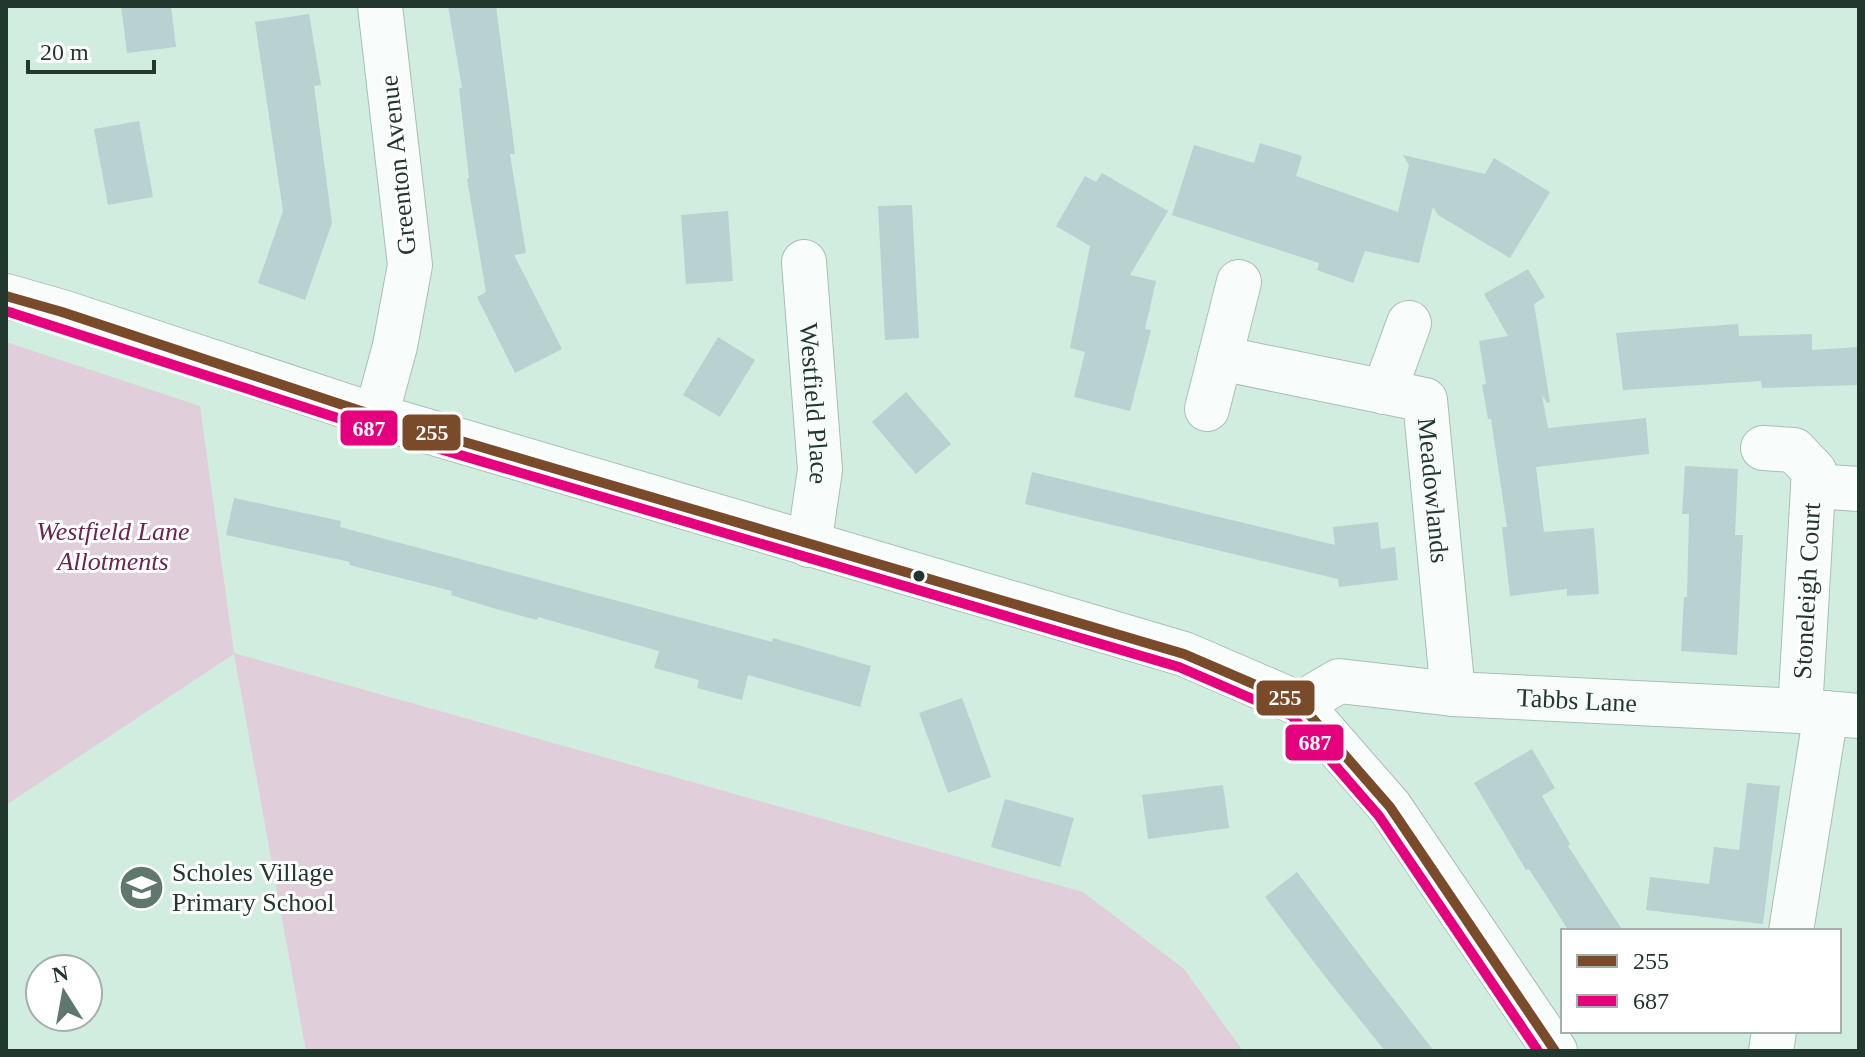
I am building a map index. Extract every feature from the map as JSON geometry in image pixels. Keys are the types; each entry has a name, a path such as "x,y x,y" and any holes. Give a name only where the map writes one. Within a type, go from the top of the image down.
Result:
{"street":[{"name":"Greenton Avenue","path":"376,416 395,346 410,265 380,6"},
{"name":"Westfield Place","path":"804,262 820,470 809,545"},
{"path":"1207,409 1239,282"},
{"path":"6,296 376,416 1184,654 1300,704 1390,807 1555,1051"},
{"path":"1384,392 1409,323"},
{"name":"Meadowlands","path":"1220,358 1425,400 1453,694"},
{"path":"1763,448 1794,450 1813,478 1859,489"},
{"name":"Stoneleigh Court","path":"1791,929 1829,713 1813,478"},
{"name":"Tabbs Lane","path":"1300,704 1339,681 1453,694 1829,713"}],"green space":[{"name":"Westfield Lane Allotments","path":"6,342 200,406 234,653 1083,892 1184,969 1243,1051 306,1051 234,654 6,805"}],"building":[{"path":"121,6 171,6 176,47 127,53"},
{"path":"448,6 496,6 515,154 510,154 526,253 514,255 562,349 515,373 477,297 486,292 467,179 459,88 462,88"},
{"path":"309,14 321,85 314,86 332,223 305,300 258,283 283,211 255,22"},
{"path":"139,121 153,197 108,205 94,129"},
{"path":"1260,143 1302,156 1296,176 1398,212 1409,165 1403,155 1485,174 1494,158 1550,192 1510,258 1438,215 1433,207 1419,263 1365,251 1353,283 1317,270 1319,263 1172,215 1194,145 1254,163"},
{"path":"1102,173 1168,211 1130,275 1156,281 1145,329 1151,330 1130,411 1074,397 1085,352 1070,348 1090,246 1056,226 1085,176 1096,182"},
{"path":"912,205 919,338 885,340 878,206"},
{"path":"728,211 733,281 686,284 681,215"},
{"path":"1528,269 1545,297 1534,304 1550,402 1547,403 1542,395 1548,428 1646,418 1649,454 1536,467 1544,532 1594,528 1599,594 1567,596 1567,589 1510,596 1502,527 1507,527 1491,419 1488,419 1482,385 1486,384 1479,341 1508,336 1484,294"},
{"path":"1738,324 1739,336 1812,334 1812,350 1859,347 1859,385 1762,388 1761,381 1623,390 1616,333"},
{"path":"718,337 755,360 720,417 683,395"},
{"path":"906,392 951,444 916,474 872,422"},
{"path":"1685,466 1738,469 1735,535 1743,535 1737,655 1681,651 1684,597 1687,597 1689,514 1682,514"},
{"path":"1032,472 1335,545 1333,527 1378,522 1381,549 1395,547 1398,580 1339,587 1338,579 1025,504"},
{"path":"234,498 341,521 340,527 871,666 860,707 748,675 742,700 697,688 699,680 654,668 659,651 538,617 537,620 496,609 451,595 452,591 349,565 350,562 226,535"},
{"path":"962,698 991,777 948,793 919,713"},
{"path":"1532,749 1555,788 1542,796 1570,844 1568,846 1622,929 1568,929 1529,869 1526,870 1474,783"},
{"path":"1747,783 1780,786 1763,924 1646,910 1650,877 1709,884 1714,847 1739,850"},
{"path":"1223,785 1229,828 1148,839 1142,795"},
{"path":"1005,799 1074,818 1060,867 991,847"},
{"path":"1297,872 1434,1051 1385,1051 1323,974 1265,897"}],"transit line":[{"name":"255","path":"6,296 376,416 1184,654 1300,704 1390,807 1555,1051"},
{"name":"687","path":"6,311 372,429 1179,667 1292,716 1379,816 1538,1051"}],"place":[{"name":"Scholes Village Primary School","path":"141,887"}]}
